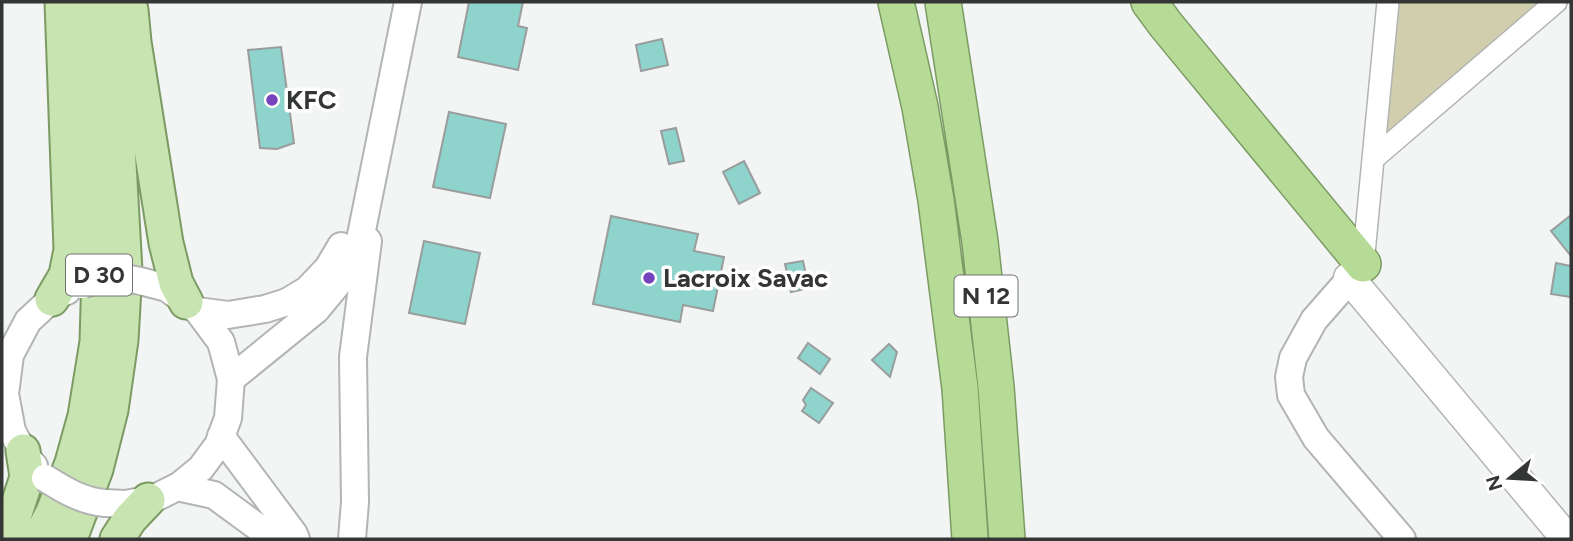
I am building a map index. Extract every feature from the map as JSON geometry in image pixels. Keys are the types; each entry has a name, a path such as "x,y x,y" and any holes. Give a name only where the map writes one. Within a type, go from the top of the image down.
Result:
{"highway":[{"path":"873,2 895,77 914,172 936,200"},
{"name":"N 12","path":"896,2 920,107 936,200 960,388 970,539"},
{"name":"N 12","path":"940,2 951,55 981,255 996,387 1007,539"},
{"path":"1149,2 1356,271"}],"main road":[{"path":"52,299 66,275 71,250 62,2"},
{"name":"D 30","path":"39,539 72,463 85,416 97,342 97,210 84,2"},
{"name":"D 30","path":"70,539 96,469 105,434 121,340 125,271 110,2"},
{"path":"130,2 134,43 166,243 176,283 192,306"},
{"path":"1356,271 1571,517"},
{"path":"1356,271 1567,539"},
{"path":"3,539 11,526 27,477 23,451"},
{"path":"117,539 130,519 163,494"}],"street":[{"path":"192,306 228,315 276,306 306,290 328,268 342,244 356,202 394,2"},
{"path":"231,379 316,310 340,281 360,240 408,2"},
{"path":"1388,2 1373,159 1356,271 1314,320 1293,358 1289,377 1292,395 1316,438 1402,539"},
{"path":"1373,159 1556,2"},
{"path":"352,539 355,502 353,358 376,162"},
{"path":"2,338 28,321 56,295 92,280 130,278 167,288 192,306 220,342 231,379 228,418 218,445 201,468 163,494"},
{"path":"28,321 10,355 3,394 12,431 26,457 45,478 69,493 105,503 125,504 163,494 214,495 274,539"},
{"path":"221,436 296,539"}],"shaded area":[{"path":"1388,2 1556,2 1373,159"}],"building":[{"path":"469,2 523,2 518,26 527,28 518,70 458,57"},
{"path":"662,39 668,65 641,71 636,45"},
{"path":"281,47 294,143 277,149 260,148 248,50"},
{"path":"449,112 506,124 490,198 433,187"},
{"path":"676,128 684,161 669,164 661,131"},
{"path":"744,161 760,193 739,204 723,172"},
{"path":"1571,215 1571,256 1551,231"},
{"name":"Lacroix Savac","path":"611,216 698,234 694,251 724,257 713,311 683,305 680,322 593,304"},
{"path":"424,241 480,253 465,324 409,313"},
{"path":"803,261 809,288 791,292 785,264"},
{"path":"1556,263 1571,266 1571,297 1551,294"},
{"path":"808,343 830,359 820,374 798,358"},
{"path":"889,344 897,352 890,377 872,360"},
{"path":"811,388 833,403 819,423 802,411 806,405 803,400"}],"place":[{"name":"KFC","path":"272,100"},
{"name":"Lacroix Savac","path":"649,278"}]}
